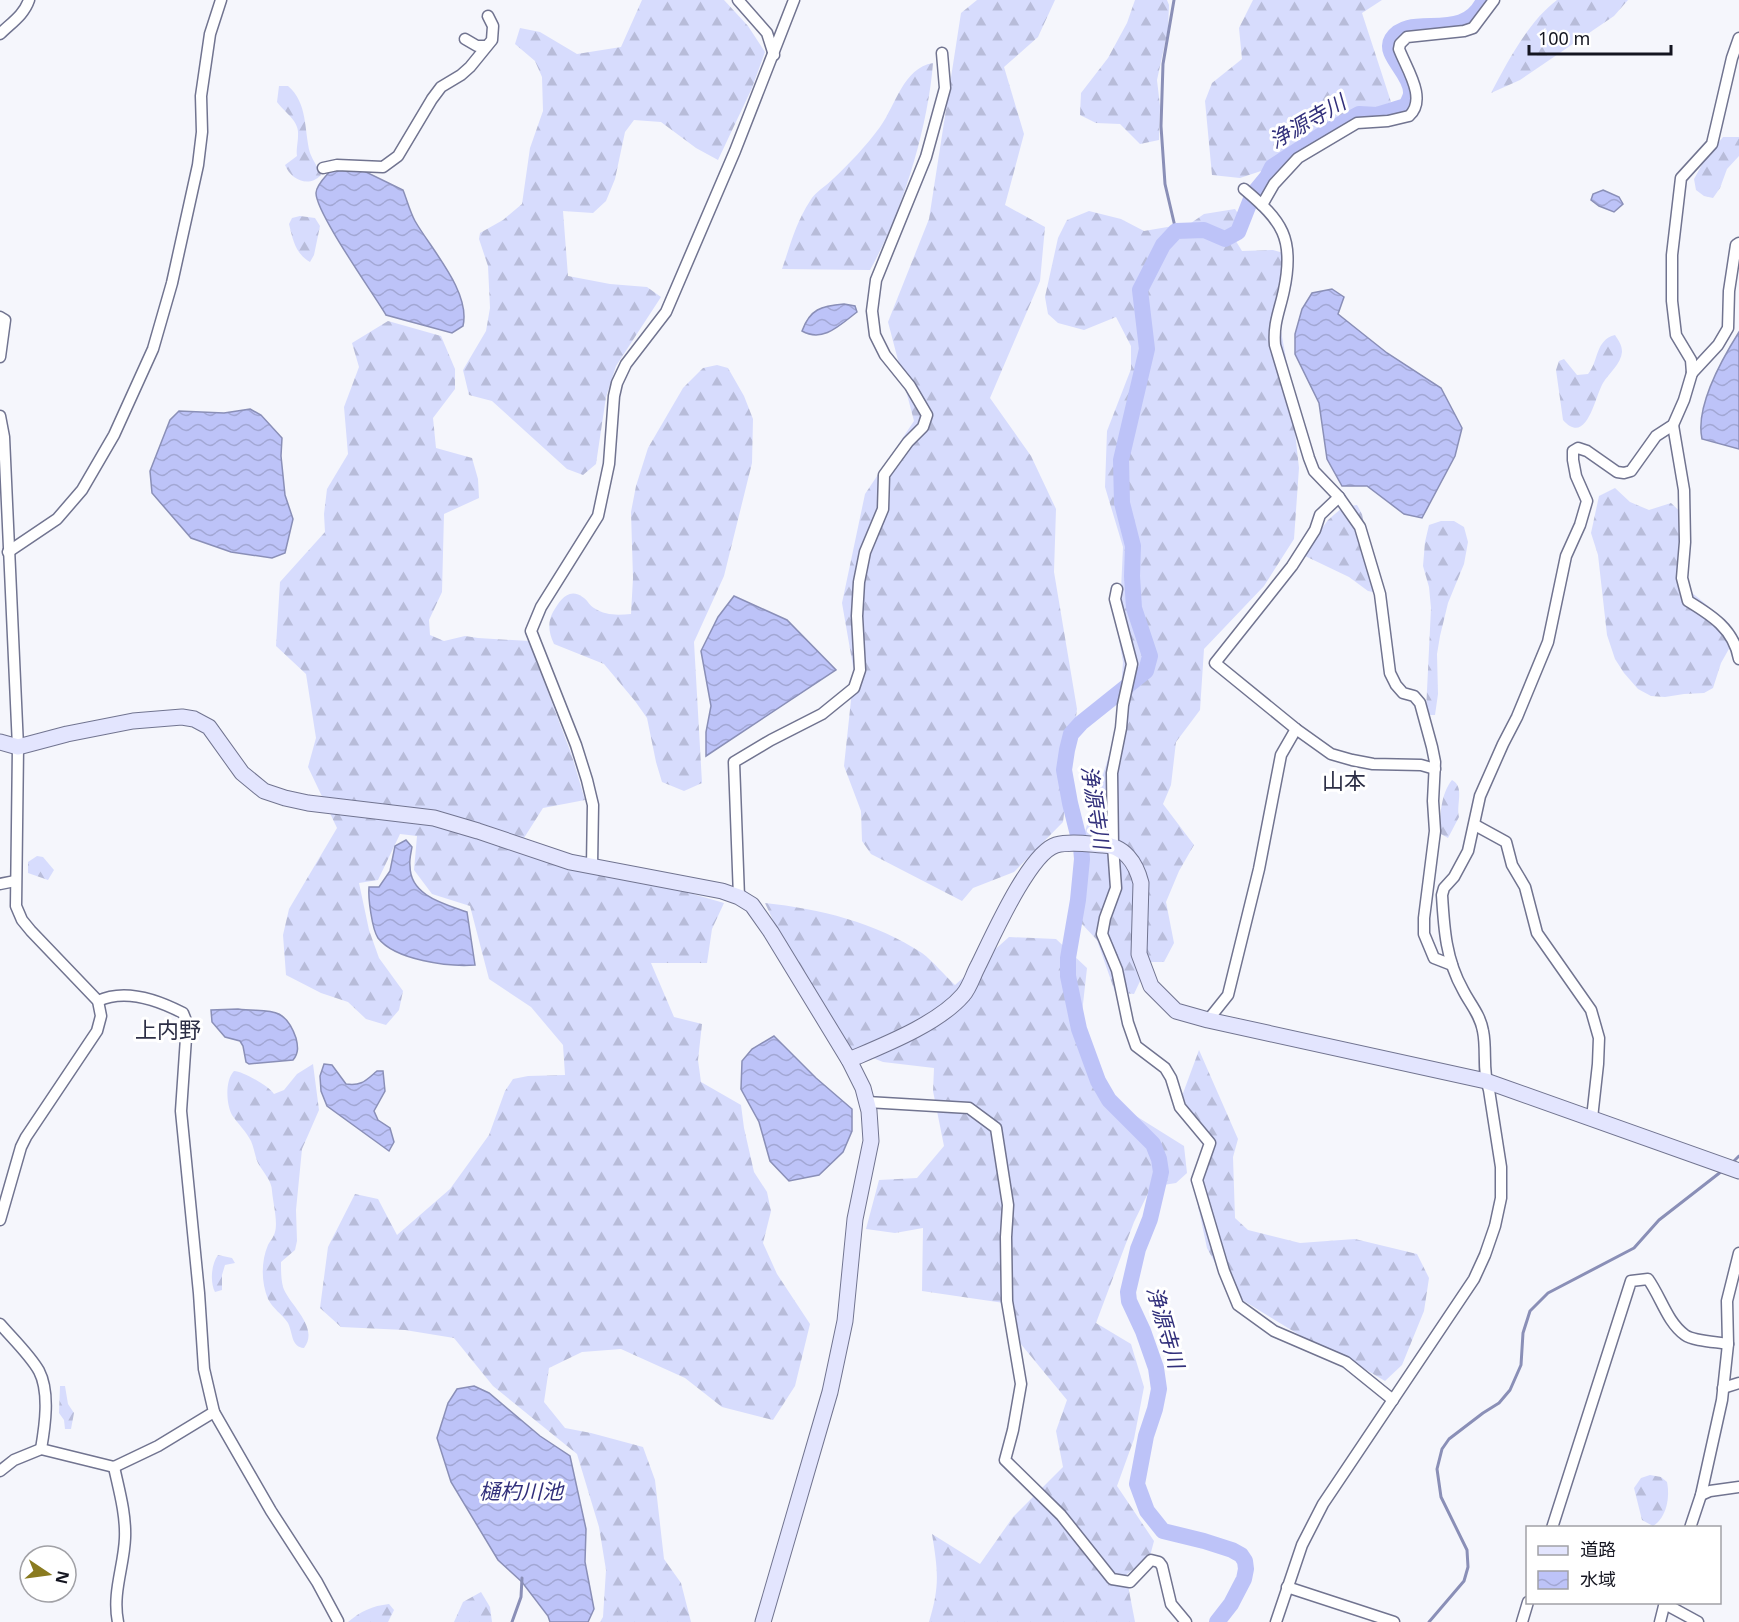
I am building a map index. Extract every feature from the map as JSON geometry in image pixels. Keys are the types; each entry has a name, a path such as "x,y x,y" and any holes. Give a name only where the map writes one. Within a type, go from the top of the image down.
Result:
{"street":[{"path":"0,34 17,19 29,0"},
{"path":"8,552 57,519 82,490 114,435 153,350 172,283 198,165 202,132 201,96 210,34 221,0"},
{"path":"738,0 766,33 774,55"},
{"path":"592,866 593,805 587,780 576,745 531,631 541,607 598,516 609,464 617,383 626,364 666,312 774,55 794,0"},
{"path":"1262,205 1274,184 1298,158 1357,123 1388,121 1409,116 1418,103 1417,95 1399,49 1400,44 1407,38 1473,28 1494,0"},
{"path":"323,168 337,165 383,167 398,156 441,87 470,67 492,40 493,33 488,16"},
{"path":"1276,1622 1302,1545 1323,1504 1474,1279 1495,1226 1500,1198 1501,1167 1486,1082 1484,1031 1477,1010 1463,990 1448,954 1442,895 1444,888 1462,863 1475,825 1480,796 1517,717 1548,642 1566,556 1580,525 1587,501 1576,476 1573,451 1578,448 1587,451 1610,469 1624,473 1631,471 1656,436 1673,425 1684,400 1692,374 1691,360 1677,335 1672,301 1672,255 1681,178 1712,144 1732,58 1739,38"},
{"path":"465,39 485,46"},
{"path":"739,897 734,762 822,714 854,688 860,670 857,616 859,582 865,552 883,509 884,475 908,442 923,427 927,415 910,386 885,355 875,335 872,311 876,280 926,157 945,88 942,53"},
{"path":"1244,189 1276,219 1288,252 1284,290 1274,329 1275,345 1314,471 1339,496 1360,527 1380,594 1390,673 1395,685 1403,693 1414,696 1420,703 1432,747 1435,769 1433,801 1435,831 1424,934 1434,958 1452,965"},
{"path":"1692,374 1718,345 1728,328 1729,291 1736,245 1739,243"},
{"path":"0,317 5,320 0,357"},
{"path":"0,416 4,437 18,747 16,906 22,920 98,1001 101,1016 97,1031 26,1137 0,1220"},
{"path":"1673,425 1684,490 1685,542 1682,578 1688,601 1721,623 1731,637 1739,658"},
{"path":"1339,496 1320,515 1315,530 1287,572 1215,663 1296,729 1331,754 1373,764 1421,765 1435,769"},
{"path":"1117,589 1115,599 1132,664 1112,773 1109,845 1116,888 1102,934 1118,970 1128,1023 1137,1046 1165,1068 1171,1077 1180,1107 1210,1143 1197,1180 1224,1271 1238,1305 1274,1331 1346,1362 1393,1400"},
{"path":"0,742 18,747 67,734 133,721 182,717 194,719 209,727 242,773 264,791 308,803 434,818 560,859 722,891 752,905 849,1060 863,1088 867,1102 871,1141 855,1219 845,1321 830,1392 763,1622"},
{"path":"1208,1020 1228,995 1259,869 1281,755 1296,729"},
{"path":"1475,825 1506,842 1512,865 1525,887 1537,933 1591,1010 1599,1038 1592,1118"},
{"path":"849,1060 909,1034 949,1008 964,993 1029,869 1047,850 1056,845 1067,844 1109,845 1122,850 1133,862 1139,874 1141,883 1139,954 1151,986 1176,1011 1486,1082 1739,1171"},
{"path":"0,884 15,881"},
{"path":"98,1001 112,996 127,995 165,1004 183,1013 187,1023 181,1112 204,1368 214,1412 271,1511 317,1582 338,1621"},
{"path":"867,1102 969,1108 996,1128 1008,1205 1005,1237 1007,1300 1021,1384 1005,1460 1060,1515 1112,1579 1130,1582 1151,1560 1159,1562 1171,1604 1186,1622"},
{"path":"1690,1526 1701,1495 1723,1388 1728,1344 1727,1301 1739,1253"},
{"path":"1552,1526 1631,1281 1648,1279 1669,1318 1687,1336 1728,1344"},
{"path":"0,1324 39,1371 44,1386 45,1419 41,1449"},
{"path":"1723,1388 1739,1383"},
{"path":"0,1471 14,1460 41,1449 114,1467 158,1446 214,1412"},
{"path":"114,1467 123,1510 125,1539 116,1588 118,1622"},
{"path":"1701,1495 1710,1491 1739,1487"},
{"path":"1287,1587 1394,1622"},
{"path":"1522,1622 1527,1604"},
{"path":"1660,1622 1665,1604"},
{"path":"1667,1604 1698,1622"}],"green space":[{"path":"642,0 724,0 748,26 765,52 752,88 718,160 696,148 661,122 634,120 625,132 615,179 606,201 593,213 563,211 568,276 610,284 647,287 661,297 616,366 606,397 596,464 583,475 567,469 492,401 469,395 463,370 486,331 490,308 488,266 479,239 480,233 503,220 522,204 530,148 543,111 542,77 535,61 515,44 520,28 540,32 577,54 621,47"},
{"path":"977,0 1055,0 1038,37 1004,67 1024,134 1005,205 1045,227 1040,281 990,398 1031,456 1056,509 1054,572 1077,709 1063,822 1014,872 973,888 962,901 871,854 862,841 861,811 844,766 854,672 842,603 865,494 914,421 888,322 929,219 961,13"},
{"path":"1135,0 1167,0 1169,5 1168,29 1157,80 1160,106 1159,140 1140,144 1120,124 1096,123 1080,115 1081,93 1108,58 1127,23"},
{"path":"1253,0 1382,0 1362,13 1391,102 1281,152 1264,170 1240,178 1212,175 1205,101 1212,83 1242,59 1239,28"},
{"path":"1557,0 1628,0 1614,16 1520,80 1491,93 1528,31"},
{"path":"933,63 926,115 912,170 893,223 870,270 782,269 797,226 812,198 846,167 869,141 914,72"},
{"path":"279,86 288,86 299,100 310,153 321,175 311,181 306,182 291,175 285,165 297,156 298,131 297,126 277,102"},
{"path":"1723,137 1739,137 1739,156 1727,169 1720,188 1713,198 1704,196 1696,190 1694,179 1704,161"},
{"path":"1235,209 1239,215 1231,233 1242,251 1273,250 1287,254 1292,284 1278,315 1288,369 1299,468 1294,539 1264,586 1204,649 1200,710 1176,742 1171,785 1163,804 1194,845 1179,871 1166,902 1174,943 1164,962 1149,962 1134,994 1115,992 1097,940 1081,923 1075,863 1118,727 1123,662 1116,623 1121,590 1123,547 1105,487 1107,431 1131,369 1131,346 1116,317 1084,330 1058,323 1048,314 1045,297 1058,238 1067,220 1089,211 1121,219 1144,231 1191,223 1204,214"},
{"path":"300,216 315,218 320,226 314,255 310,262 293,241 289,224 292,218"},
{"path":"388,321 441,336 455,369 455,389 433,418 436,448 472,458 478,479 479,498 444,514 442,592 429,620 430,635 444,641 465,636 529,641 572,756 585,800 543,808 517,849 638,878 724,903 712,929 707,963 651,963 674,1017 702,1024 698,1060 701,1082 741,1105 754,1172 767,1192 771,1211 763,1243 777,1274 810,1324 795,1386 773,1420 722,1407 685,1378 621,1349 582,1352 549,1368 544,1402 565,1428 643,1447 655,1480 664,1559 681,1583 691,1622 600,1622 603,1617 606,1570 599,1527 577,1454 493,1386 454,1338 405,1330 341,1327 320,1308 328,1247 355,1194 378,1199 397,1235 450,1189 489,1135 505,1091 513,1079 528,1076 565,1075 563,1045 531,1007 489,979 470,906 432,894 414,870 417,836 400,834 378,880 359,883 369,930 379,958 403,991 399,1010 386,1025 366,1019 348,1002 321,993 286,975 283,935 289,909 337,828 308,767 316,738 306,674 276,646 280,582 325,532 324,514 327,489 348,454 344,407 359,367 352,343"},
{"path":"1615,335 1622,352 1619,360 1603,383 1584,424 1571,427 1563,420 1556,370 1559,361 1564,359 1577,375 1588,374 1604,341"},
{"path":"717,365 728,368 744,396 753,419 752,463 724,576 694,642 702,783 684,791 662,782 647,718 635,701 604,664 554,644 549,624 559,603 569,594 574,593 584,598 593,607 608,614 631,614 633,578 631,512 636,486 648,448 683,388 703,368"},
{"path":"1615,488 1630,502 1649,510 1671,503 1689,520 1691,532 1684,565 1691,592 1719,615 1730,629 1731,640 1713,688 1704,693 1651,696 1638,689 1615,659 1607,635 1598,555 1591,533 1599,496"},
{"path":"1357,505 1362,514 1376,586 1373,592 1368,591 1349,577 1303,555 1328,520 1343,507"},
{"path":"1441,521 1454,521 1464,527 1468,542 1464,564 1448,603 1440,636 1437,654 1438,694 1435,715 1429,715 1426,711 1431,608 1429,587 1423,566 1429,525"},
{"path":"1452,780 1459,791 1459,817 1448,838 1441,834 1440,821 1445,792"},
{"path":"37,856 43,857 54,870 48,880 28,873 28,862"},
{"path":"765,903 826,913 885,933 922,953 955,985 1009,937 1056,939 1087,968 1078,1049 1112,1101 1184,1146 1187,1173 1176,1183 1151,1187 1134,1222 1096,1323 1131,1344 1144,1387 1134,1439 1117,1486 1154,1541 1150,1556 1126,1575 1135,1622 929,1622 937,1578 932,1534 980,1564 1013,1517 1063,1467 1056,1431 1067,1400 1020,1343 1004,1303 922,1291 923,1228 895,1233 866,1229 879,1180 917,1178 944,1146 933,1091 934,1068 883,1062 845,1047 809,998"},
{"path":"1199,1050 1238,1139 1233,1157 1235,1218 1248,1230 1300,1243 1355,1239 1417,1254 1429,1278 1424,1311 1402,1365 1385,1381 1353,1362 1314,1344 1231,1293 1207,1248 1197,1201 1208,1150 1182,1096"},
{"path":"313,1064 319,1110 302,1149 295,1250 281,1262 283,1287 306,1324 308,1340 304,1348 297,1345 288,1323 268,1299 263,1279 263,1265 268,1245 276,1228 272,1187 258,1163 251,1141 232,1115 227,1092 229,1080 234,1071 256,1080 274,1094 284,1090 297,1074"},
{"path":"218,1255 232,1258 235,1263 225,1265 222,1290 215,1292 212,1274"},
{"path":"60,1386 65,1386 68,1404 74,1413 71,1429 65,1429 64,1420 59,1413"},
{"path":"1650,1475 1661,1477 1667,1482 1668,1488 1668,1500 1664,1512 1653,1526 1642,1520 1634,1488 1641,1478"},
{"path":"481,1592 490,1607 492,1622 454,1622 463,1602"},
{"path":"389,1604 394,1610 388,1622 348,1622 367,1610"}],"water":[{"path":"331,170 364,171 403,190 415,221 456,285 464,313 463,326 452,333 386,315 335,235 318,203 316,190"},
{"path":"1603,190 1619,197 1623,204 1614,212 1591,200 1593,194"},
{"path":"1332,289 1344,297 1338,314 1387,353 1441,388 1462,428 1455,456 1422,518 1404,514 1367,486 1342,486 1327,459 1319,403 1295,354 1295,334 1302,309 1312,293"},
{"path":"844,304 855,306 857,312 838,327 817,335 802,331 809,318 817,310"},
{"path":"1739,332 1739,449 1702,439 1701,426 1706,398"},
{"path":"250,409 261,415 282,438 281,456 285,495 293,519 285,553 272,558 231,552 191,538 152,493 150,471 170,420 179,411 224,413"},
{"path":"734,596 787,620 836,670 706,756 706,732 711,706 701,651 718,617"},
{"path":"406,840 412,847 410,864 416,885 422,892 439,902 467,912 475,965 451,965 409,957 386,946 378,938 371,913 369,887 379,887 390,871 395,846"},
{"path":"238,1009 273,1012 286,1019 296,1038 297,1052 293,1060 249,1064 246,1062 240,1041 225,1037 212,1022 211,1010"},
{"path":"774,1036 816,1078 852,1109 852,1131 843,1152 819,1175 789,1181 770,1161 759,1122 741,1089 742,1061 752,1049"},
{"path":"324,1064 332,1065 346,1084 360,1083 377,1071 383,1071 385,1091 374,1111 378,1120 390,1128 394,1142 389,1151 327,1106 321,1091 320,1076"},
{"name":"樋杓川池","path":"474,1386 489,1393 540,1436 570,1456 586,1529 585,1562 594,1609 588,1622 550,1622 548,1616 522,1582 498,1560 451,1482 437,1438 448,1403 457,1389"}],"waterway":[{"path":"1174,0 1163,64 1161,126 1165,184 1176,231"},
{"name":"浄源寺川","path":"1217,1622 1231,1604 1244,1579 1245,1561 1241,1555 1232,1550 1163,1531 1147,1511 1137,1484 1146,1436 1159,1389 1156,1368 1129,1301 1128,1292 1138,1249 1150,1219 1161,1172 1159,1159 1153,1144 1109,1100 1098,1081 1079,1029 1068,976 1068,958 1082,859 1064,770 1071,734 1081,723 1146,671 1150,656 1134,608 1133,546 1122,503 1121,460 1147,349 1140,290 1163,245 1176,231 1204,230 1225,239 1238,232 1253,194 1272,167 1359,114 1377,115 1406,106 1411,95 1410,86 1391,51 1392,39 1400,31 1411,27 1451,25 1464,21 1475,13 1484,0"},
{"path":"1732,1163 1739,1156"},
{"path":"1429,1622 1464,1581 1468,1567 1467,1550 1441,1497 1437,1469 1442,1449 1449,1439 1499,1403 1510,1390 1521,1365 1523,1333 1530,1311 1548,1293 1634,1248 1659,1220 1722,1171"},
{"path":"512,1622 521,1597 522,1578"}],"district":[{"name":"山本","path":"1344,780"},
{"name":"上内野","path":"168,1029"}]}
